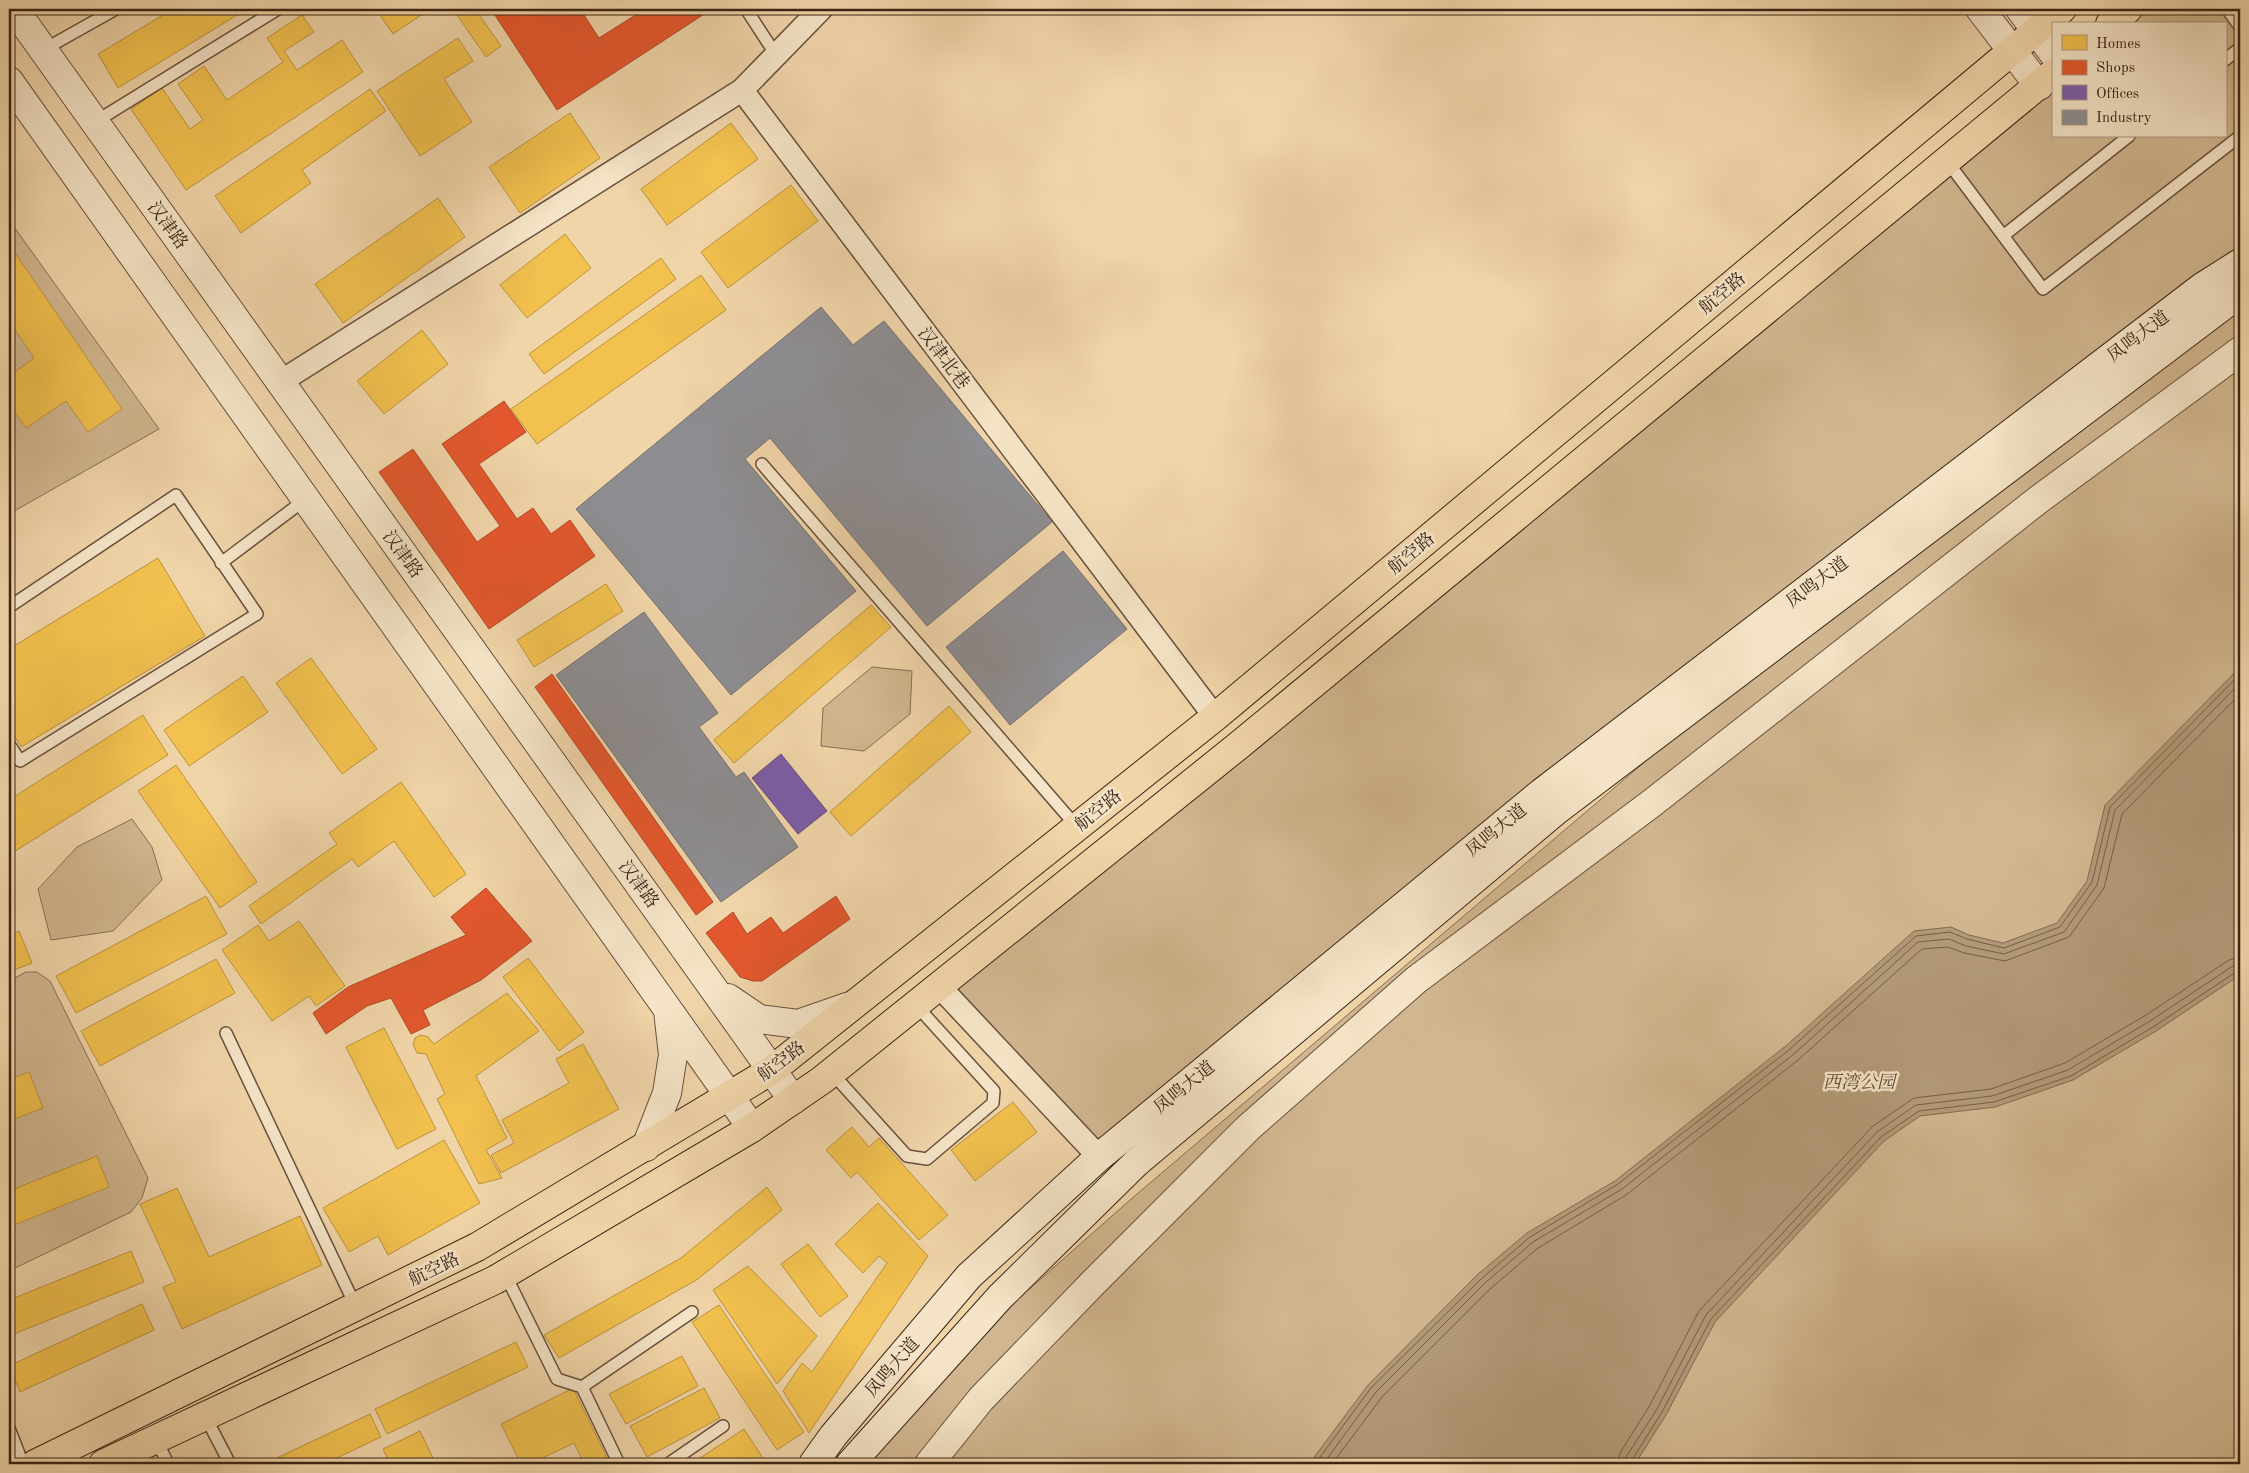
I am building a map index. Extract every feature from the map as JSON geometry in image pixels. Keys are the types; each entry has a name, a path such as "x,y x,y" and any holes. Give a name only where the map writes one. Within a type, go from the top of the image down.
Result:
{"main road":[{"name":"航空路","path":"35,1464 478,1247 772,1070 1215,717 2062,9"},
{"path":"2112,22 2128,9"},
{"name":"航空路","path":"103,1464 505,1274 752,1128 793,1100 832,1072 1238,746 2046,79"}],"street":[{"name":"汉津路","path":"14,9 793,1100"},
{"path":"280,382 742,90 821,9"},
{"path":"1980,9 2012,50 2046,79"},
{"path":"2020,9 2052,52"},
{"path":"9,81 752,1128"},
{"name":"汉津北巷","path":"742,90 1215,717"},
{"name":"凤鸣大道","path":"813,1464 833,1436 970,1276 1099,1157 1541,793 2202,288 2240,263"},
{"name":"凤鸣大道","path":"850,1464 1000,1297 1143,1157 1557,810 2240,293"},
{"path":"929,1464 981,1399 1092,1284 1248,1128 1416,980 1652,803 2038,500 2240,352"},
{"path":"938,986 1099,1157"},
{"path":"712,987 759,1019 798,1024 854,1005"},
{"path":"646,1147 666,1093 673,1055 667,1007"}],"lane":[{"path":"43,50 116,9"},
{"path":"95,122 278,9"},
{"path":"746,9 776,55"},
{"path":"2227,9 2240,27"},
{"path":"2226,59 2240,48"},
{"path":"1947,161 2043,289 2240,136"},
{"path":"2003,236 2126,138"},
{"path":"762,464 1077,827"},
{"path":"9,607 176,496 257,614 20,760 9,744"},
{"path":"221,563 306,498"},
{"path":"832,1072 908,1156 927,1159 993,1103 994,1091 915,1004"},
{"path":"226,1033 356,1306"},
{"path":"505,1274 557,1380 582,1387 618,1464"},
{"path":"582,1387 692,1312"},
{"path":"205,1416 230,1464"},
{"path":"668,1464 723,1426"},
{"path":"9,1428 23,1464"},
{"path":"156,1440 168,1464"}],"green space":[{"name":"西湾公园","path":"2128,9 2227,9 2240,27 2240,1464 847,1464 1000,1315 1130,1200 2191,297 1099,1157 938,985 2052,74 2052,138 2226,138 2226,22 2112,22"},
{"path":"9,220 159,429 9,514"},
{"path":"872,667 912,671 910,714 864,751 821,746 823,708"},
{"path":"132,819 152,847 162,880 113,931 51,940 38,889 77,847"},
{"path":"26,972 37,972 50,981 148,1178 142,1198 131,1212 9,1271 9,981"}],"water":[{"path":"2240,667 2240,975 2156,1031 2073,1080 1995,1107 1920,1116 1884,1141 1715,1322 1666,1415 1635,1464 1309,1464 1368,1385 1477,1275 1527,1233 1615,1181 1787,1045 1914,931 1951,927 1969,935 2003,943 2057,923 2087,881 2105,805"}],"building: Homes":[{"path":"173,9 247,9 118,88 98,54"},
{"path":"390,9 430,9 393,34 380,15"},
{"path":"453,9 475,9 501,46 486,57"},
{"path":"302,15 314,32 284,51 297,70 342,40 363,72 186,190 131,109 162,88 190,129 203,120 178,84 204,66 227,100 283,62 267,38"},
{"path":"458,38 473,61 444,79 472,122 420,156 377,91"},
{"path":"370,89 386,111 302,170 311,183 241,233 215,196"},
{"path":"570,113 600,158 520,213 489,167"},
{"path":"731,123 758,159 667,225 641,189"},
{"path":"791,185 818,221 728,288 701,252"},
{"path":"438,198 465,237 343,323 315,284"},
{"path":"565,234 591,268 527,318 500,285"},
{"path":"9,244 122,409 88,432 66,401 26,428 9,403 9,376 34,358 9,321"},
{"path":"661,258 676,279 544,374 529,354"},
{"path":"701,275 726,310 537,444 511,409"},
{"path":"422,330 448,364 384,414 357,381"},
{"path":"158,558 205,636 21,747 9,726 9,649"},
{"path":"606,584 623,611 534,667 517,640"},
{"path":"871,605 891,627 734,763 714,740"},
{"path":"311,658 377,749 342,774 276,683"},
{"path":"243,676 268,712 189,766 164,730"},
{"path":"949,706 971,732 851,836 830,812"},
{"path":"143,715 168,755 9,855 9,800"},
{"path":"176,765 257,882 220,908 138,791"},
{"path":"401,782 466,874 434,897 394,841 358,867 352,859 261,924 249,906 337,844 329,833"},
{"path":"206,896 227,934 76,1013 56,976"},
{"path":"299,921 345,986 316,1006 309,996 272,1021 222,950 258,925 269,941"},
{"path":"19,931 32,963 9,972 9,936"},
{"path":"528,958 584,1032 559,1051 503,977"},
{"path":"216,959 235,993 100,1066 81,1031"},
{"path":"507,993 539,1031 476,1076 507,1138 486,1150 502,1178 479,1184 437,1099 445,1094 426,1054 417,1053 413,1044 415,1038 421,1035 428,1037 434,1044"},
{"path":"384,1028 436,1129 397,1149 346,1047"},
{"path":"583,1044 619,1109 501,1173 491,1155 514,1143 502,1120 569,1083 556,1059"},
{"path":"29,1072 43,1108 9,1121 9,1080"},
{"path":"1013,1102 1037,1132 975,1181 951,1150"},
{"path":"852,1127 869,1147 879,1138 948,1215 919,1240 857,1172 851,1178 826,1150"},
{"path":"444,1140 480,1203 388,1255 378,1236 349,1252 323,1208"},
{"path":"97,1156 109,1187 9,1227 9,1191"},
{"path":"767,1187 782,1210 698,1279 559,1358 544,1335 681,1258"},
{"path":"177,1188 209,1257 300,1216 322,1265 182,1329 163,1287 176,1282 140,1204"},
{"path":"878,1203 928,1256 809,1433 783,1391 802,1363 812,1372 887,1263 879,1256 863,1273 835,1244"},
{"path":"808,1244 848,1296 820,1317 781,1264"},
{"path":"131,1251 144,1282 9,1336 9,1300"},
{"path":"748,1266 817,1336 777,1384 713,1290"},
{"path":"142,1304 154,1330 20,1392 9,1366"},
{"path":"719,1305 804,1432 777,1450 692,1322"},
{"path":"516,1342 528,1367 387,1434 375,1409"},
{"path":"682,1356 698,1386 626,1424 609,1394"},
{"path":"573,1388 608,1460 599,1464 584,1464 574,1443 530,1464 521,1464 501,1424"},
{"path":"704,1388 720,1418 647,1457 630,1426"},
{"path":"370,1414 381,1437 324,1464 264,1464"},
{"path":"744,1429 767,1464 691,1464"},
{"path":"420,1431 436,1464 390,1464 383,1449"}],"building: Shops":[{"path":"491,9 580,9 599,38 645,9 712,9 557,110"},
{"path":"504,401 526,432 479,464 517,519 533,508 551,534 570,520 595,556 489,629 379,472 413,449 477,542 500,526 442,444"},
{"path":"552,674 713,902 696,915 535,687"},
{"path":"486,888 532,941 481,980 423,1010 430,1025 411,1034 391,998 367,1006 326,1034 313,1013 348,987 466,935 451,917"},
{"path":"836,896 850,919 762,981 753,981 740,977 706,933 733,912 747,934 771,917 783,933"}],"building: Offices":[{"path":"781,754 827,811 798,834 752,778"}],"building: Industry":[{"path":"821,307 853,345 884,321 1052,522 927,626 770,438 745,459 856,591 731,695 576,509"},
{"path":"1063,551 1127,629 1010,725 946,647"},
{"path":"644,612 718,713 699,727 736,777 744,772 798,847 721,902 556,675"}]}
